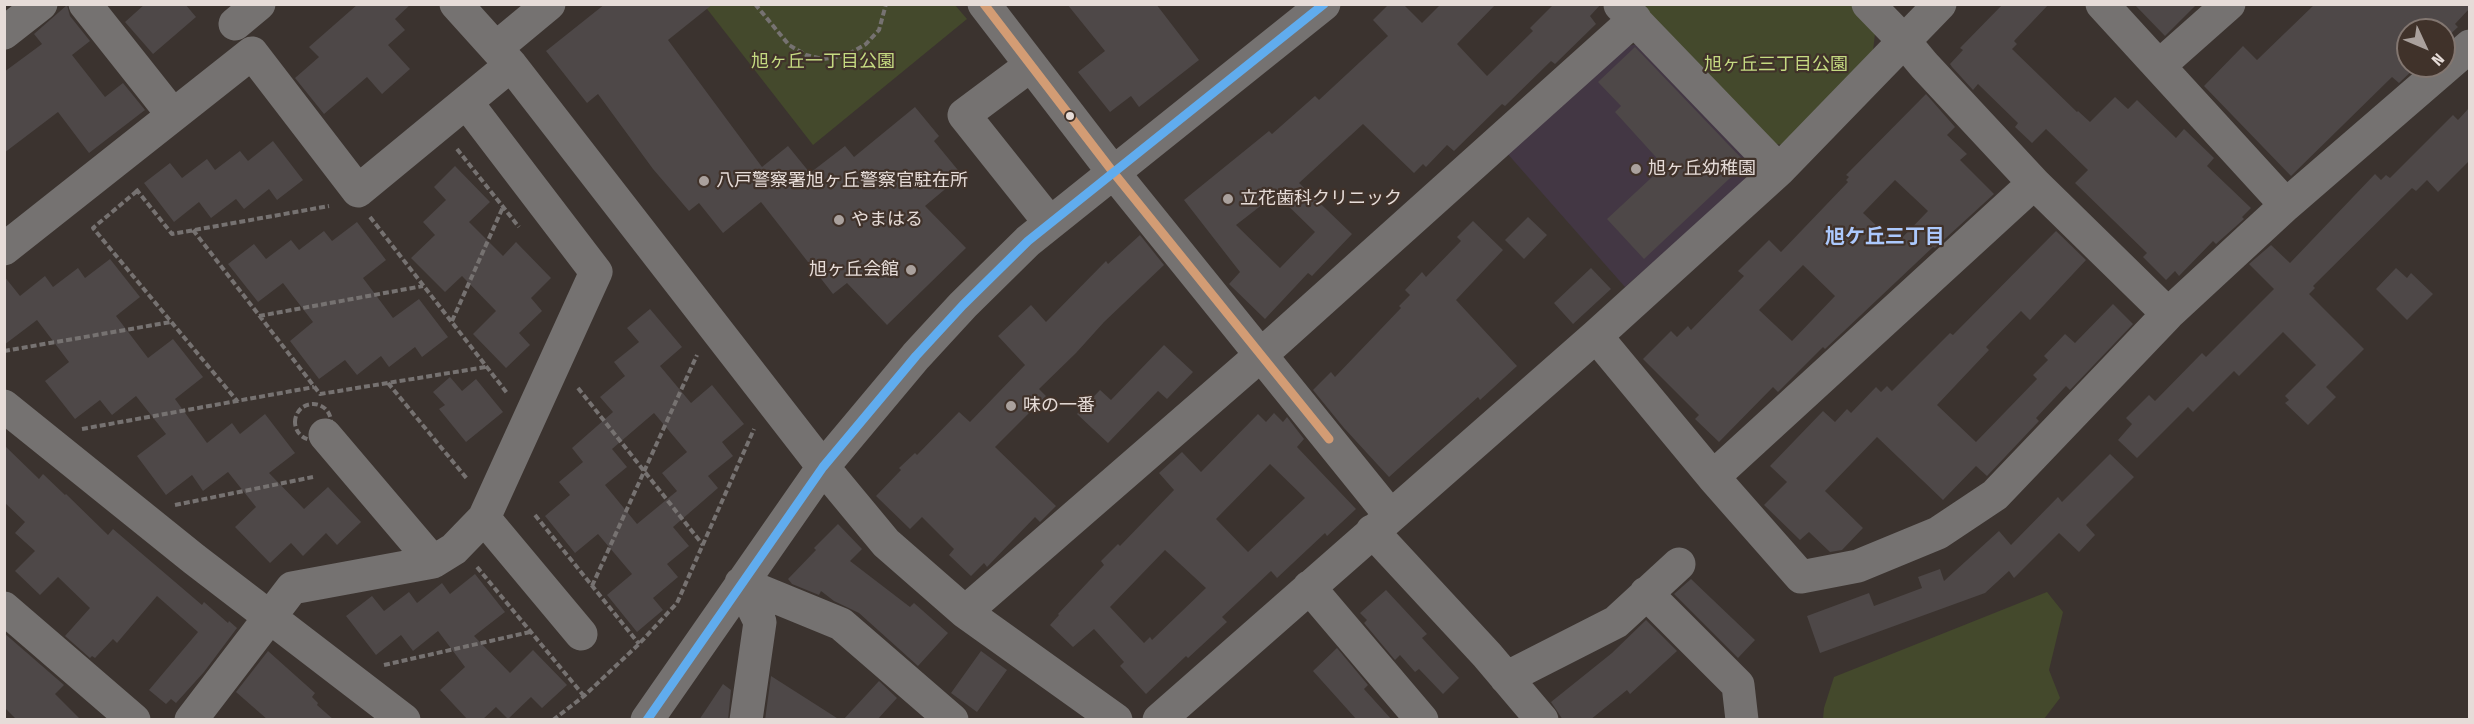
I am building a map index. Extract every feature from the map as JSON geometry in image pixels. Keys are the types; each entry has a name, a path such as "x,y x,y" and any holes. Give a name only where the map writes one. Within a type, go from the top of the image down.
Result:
{"street":[{"path":"4,33 41,4"},
{"path":"86,4 174,115"},
{"path":"456,4 503,56 823,467 886,543 965,612 1116,720"},
{"path":"4,249 252,52 357,196 467,103 503,56 549,4"},
{"path":"984,4 1113,172 1262,354 1381,523 1542,720"},
{"path":"647,720 823,467 915,356 963,304 1028,241 1324,4"},
{"path":"1868,4 2034,183 2168,314"},
{"path":"1159,720 1596,336 1779,170 1940,4"},
{"path":"2102,4 2286,205"},
{"path":"2159,66 2229,4"},
{"path":"965,612 1262,354 1627,12 1779,170"},
{"path":"1596,336 1713,477 1801,577 1858,566 1938,534 1995,495 2168,314 2286,205 2469,46"},
{"path":"1030,65 964,115 1050,223"},
{"path":"191,720 292,588 446,553 487,512 596,272 467,103"},
{"path":"1713,477 2034,183"},
{"path":"4,406 144,520 404,720"},
{"path":"325,435 446,553"},
{"path":"487,512 581,634"},
{"path":"1506,678 1616,622 1679,564"},
{"path":"741,583 760,622 746,720"},
{"path":"741,583 841,624 952,720"},
{"path":"1309,587 1422,720"},
{"path":"1646,593 1738,685 1742,720"},
{"path":"4,609 134,720"}],"path":[{"path":"754,4 789,45 806,55 823,59 846,56 866,44 879,30 886,4"},
{"path":"439,126 525,234"},
{"path":"114,162 172,234 357,196 423,286 529,421"},
{"path":"137,190 93,228 238,402"},
{"path":"452,322 503,207"},
{"path":"193,230 320,394"},
{"path":"259,316 423,286"},
{"path":"4,351 172,321"},
{"path":"592,586 702,345"},
{"path":"556,360 703,544"},
{"path":"320,394 486,367"},
{"path":"388,383 487,512"},
{"path":"78,430 314,387"},
{"path":"317,404 320,394"},
{"path":"553,720 584,696 639,644 677,603 754,428"},
{"path":"165,507 313,477"},
{"path":"535,515 639,644"},
{"path":"446,553 530,632 584,696"},
{"path":"373,668 530,632"}],"shaded area":[{"name":"旭ヶ丘幼稚園","path":"1642,43 1750,161 1751,177 1625,287 1506,152 1624,47"}],"green space":[{"name":"旭ヶ丘一丁目公園","path":"704,5 955,5 967,19 813,145"},
{"name":"旭ヶ丘三丁目公園","path":"1635,5 1855,5 1876,25 1873,51 1784,145 1765,143"},
{"path":"2047,592 2063,612 2049,670 2060,698 2044,719 1823,719 1824,708 1834,677"}],"building":[{"path":"145,4 185,4 196,17 153,54 125,22"},
{"path":"358,4 411,4 395,19 405,30 388,45 410,69 382,94 367,77 324,114 295,78 319,57 309,47"},
{"path":"605,4 713,4 668,40 762,167 788,146 810,173 845,146 854,157 915,107 939,136 934,141 962,175 925,206 966,248 887,325 847,283 833,294 761,202 723,233 699,203 689,211 653,169 598,94 587,103 546,51"},
{"path":"1067,4 1156,4 1199,60 1139,107 1131,96 1110,112 1078,72 1105,51"},
{"path":"1389,4 1403,4 1422,23 1441,4 1496,4 1457,44 1487,76 1533,31 1530,28 1554,4 1601,4 1590,16 1596,24 1555,64 1551,61 1505,106 1502,104 1454,151 1447,145 1426,167 1423,164 1414,173 1363,124 1299,183 1352,234 1312,276 1308,273 1265,319 1229,284 1240,272 1184,200 1269,131 1272,134 1315,96 1319,100 1388,36 1373,20","holes":["1276,194 1315,232 1280,268 1236,225"]},
{"path":"2003,4 2049,4 2014,41 2017,44 2012,49 2077,112 2090,122 2115,97 2128,109 2137,100 2176,138 2184,129 2214,158 2207,166 2251,208 2242,217 2244,219 2216,244 2213,241 2179,276 2175,271 2166,280 2143,257 2147,253 2075,183 2088,170 2046,129 2032,143 2015,127 2018,123 1978,84 1973,90 1950,64 1963,50 1960,48"},
{"path":"2134,4 2197,4 2165,36"},
{"path":"2315,4 2469,4 2469,9 2456,23 2456,18 2396,18 2396,78 2404,78 2399,83 2392,77 2291,176 2204,86 2243,46 2257,60"},
{"path":"67,5 70,16 90,41 72,55 105,97 123,83 145,110 89,153 58,112 4,153 4,72 42,44 34,34"},
{"path":"1635,47 1746,163 1644,259 1607,219 1664,166 1615,112 1621,106 1598,82"},
{"path":"1926,94 1955,127 1947,135 1967,154 1960,160 1994,194 1935,248 1933,247 1825,349 1823,347 1778,392 1773,387 1719,442 1695,419 1699,415 1643,359 1671,331 1677,337 1688,326 1691,330 1744,276 1738,271 1769,240 1781,252 1848,182 1846,180 1849,177 1846,175","holes":["1895,180 1928,211 1896,244 1863,213","1803,265 1835,296 1792,341 1759,310"]},
{"path":"2469,108 2469,161 2438,192 2427,180 2416,191 2412,188 2313,286 2315,288 2309,294 2364,349 2326,387 2336,397 2308,425 2285,403 2289,400 2285,396 2316,365 2283,332 2239,376 2234,371 2193,412 2188,407 2137,458 2118,440 2132,424 2126,418 2149,395 2155,401 2202,353 2206,357 2274,289 2249,264 2271,245 2290,263 2375,174 2381,180 2386,175 2390,178 2453,115 2458,120"},
{"path":"273,141 303,180 277,200 269,189 244,209 236,199 211,218 199,202 174,222 144,183 170,163 182,178 207,159 215,170 240,151 248,161"},
{"path":"455,166 490,202 469,222 503,256 516,242 551,278 531,298 542,311 519,333 530,345 506,368 473,334 496,311 462,276 445,292 411,258 435,235 423,222 446,200 434,187"},
{"path":"1528,217 1547,235 1524,259 1505,240"},
{"path":"1473,221 1503,250 1456,300 1517,366 1480,400 1478,397 1389,477 1313,390 1331,372 1335,377 1401,308 1399,306 1410,295 1405,290 1422,272 1426,277 1461,241 1457,237"},
{"path":"357,222 386,260 363,278 393,318 419,299 448,337 422,357 415,347 389,367 381,356 357,375 345,360 319,379 290,341 313,322 283,283 258,302 228,264 254,244 266,259 291,240 299,250 324,231 332,241"},
{"path":"2056,231 2086,260 2030,320 2021,311 1986,347 1989,350 1937,405 1976,442 2037,379 2033,375 2048,360 2044,356 2065,334 2075,343 2113,304 2133,324 2070,390 2066,386 2036,418 2039,421 1987,476 1976,466 1943,500 1877,437 1825,491 1863,528 1842,550 1830,552 1809,532 1800,540 1764,505 1787,482 1770,466 1823,411 1835,422 1847,409 1851,413 1876,387 1881,392 1887,386 1892,391 1950,333 1953,335"},
{"path":"1140,235 1164,265 1039,389 1046,396 995,447 1056,506 1040,522 1035,517 987,567 984,563 971,576 949,555 954,549 922,517 910,529 876,496 901,470 899,468 915,453 917,455 959,412 970,422 1025,365 998,336 1031,305 1046,322 1106,261 1108,264"},
{"path":"110,259 140,297 116,316 148,358 173,339 203,377 175,399 207,443 232,423 240,434 265,414 295,453 269,473 304,509 328,487 361,522 337,545 326,533 303,556 291,543 270,563 235,527 256,507 228,472 203,491 192,475 166,495 137,456 166,434 136,396 112,415 100,400 75,419 45,381 69,362 37,320 4,345 4,276 20,296 45,276 53,287 78,268 85,278"},
{"path":"1591,268 1611,289 1573,324 1554,303"},
{"path":"2396,268 2407,278 2411,273 2433,294 2407,320 2376,289"},
{"path":"650,309 682,347 660,366 691,403 712,385 744,424 722,442 733,456 708,476 718,488 673,527 689,546 667,564 678,577 653,598 663,610 637,632 607,595 632,574 598,534 575,553 545,516 570,495 559,482 583,462 572,448 613,412 600,397 625,376 614,362 639,342 627,328","holes":["654,413 687,452 662,473 677,491 637,524 605,485 627,467 612,449"]},
{"path":"1164,345 1193,372 1167,399 1158,391 1108,443 1077,414 1100,390 1111,400"},
{"path":"450,377 462,391 476,379 503,412 466,442 439,409 445,405 433,392"},
{"path":"1274,413 1283,422 1287,417 1304,439 1297,447 1356,509 1327,536 1325,533 1277,578 1271,571 1222,617 1227,622 1188,658 1186,656 1146,694 1120,666 1124,662 1094,629 1073,647 1050,625 1104,565 1101,561 1118,544 1120,546 1174,490 1159,473 1182,452 1201,472 1258,414 1266,422","holes":["1270,464 1305,498 1248,552 1216,519","1165,550 1206,588 1152,640 1150,637 1144,643 1110,607"]},
{"path":"4,445 39,479 43,474 108,535 113,529 202,605 204,602 237,628 204,672 176,703 171,699 166,704 149,690 198,632 157,596 117,643 113,639 95,658 92,656 90,658 65,636 90,608 58,577 40,595 15,571 35,551 15,533 25,522 4,502"},
{"path":"2110,454 2134,477 2086,525 2095,535 2079,552 2059,533 2014,578 2009,571 1985,593 1820,653 1807,616 1869,593 1874,606 1922,588 1918,577 1940,569 1944,581 1999,531 2011,545 2058,497 2062,502"},
{"path":"838,524 862,549 850,561 910,607 914,603 948,633 918,666 859,613 834,601 821,591 819,595 792,584 788,579"},
{"path":"475,574 505,612 474,636 510,673 533,650 567,685 542,708 531,697 508,719 496,707 482,720 468,720 440,690 465,667 438,631 413,651 401,635 376,655 346,616 372,596 384,611 409,592 417,603 442,583 450,594"},
{"path":"1691,579 1755,640 1738,658 1674,594"},
{"path":"1386,590 1427,634 1422,638 1459,678 1443,694 1419,669 1415,672 1400,655 1395,660 1364,623 1367,620 1360,613"},
{"path":"1646,620 1677,651 1630,694 1627,690 1590,720 1563,720 1551,702 1612,653"},
{"path":"4,633 64,685 55,694 81,720 17,720 4,707"},
{"path":"1337,648 1368,685 1364,689 1392,720 1357,720 1313,671"},
{"path":"268,651 315,693 312,697 318,703 317,705 334,720 268,720 236,692"},
{"path":"981,651 1007,670 977,712 951,693"},
{"path":"771,676 840,720 765,720"},
{"path":"879,681 897,698 877,720 843,720"},
{"path":"723,684 731,690 728,720 699,720"}],"transit line":[{"path":"984,4 1113,172 1329,439"},
{"path":"647,720 823,467 916,356 963,305 1028,241 1324,4"}],"place":[{"name":"旭ヶ丘幼稚園","path":"1636,169"},
{"name":"八戸警察署旭ヶ丘警察官駐在所","path":"704,181"},
{"name":"立花歯科クリニック","path":"1228,199"},
{"name":"やまはる","path":"839,220"},
{"name":"旭ヶ丘会館","path":"911,270"},
{"name":"味の一番","path":"1011,406"}],"district":[{"name":"旭ケ丘三丁目","path":"1885,237"}]}
